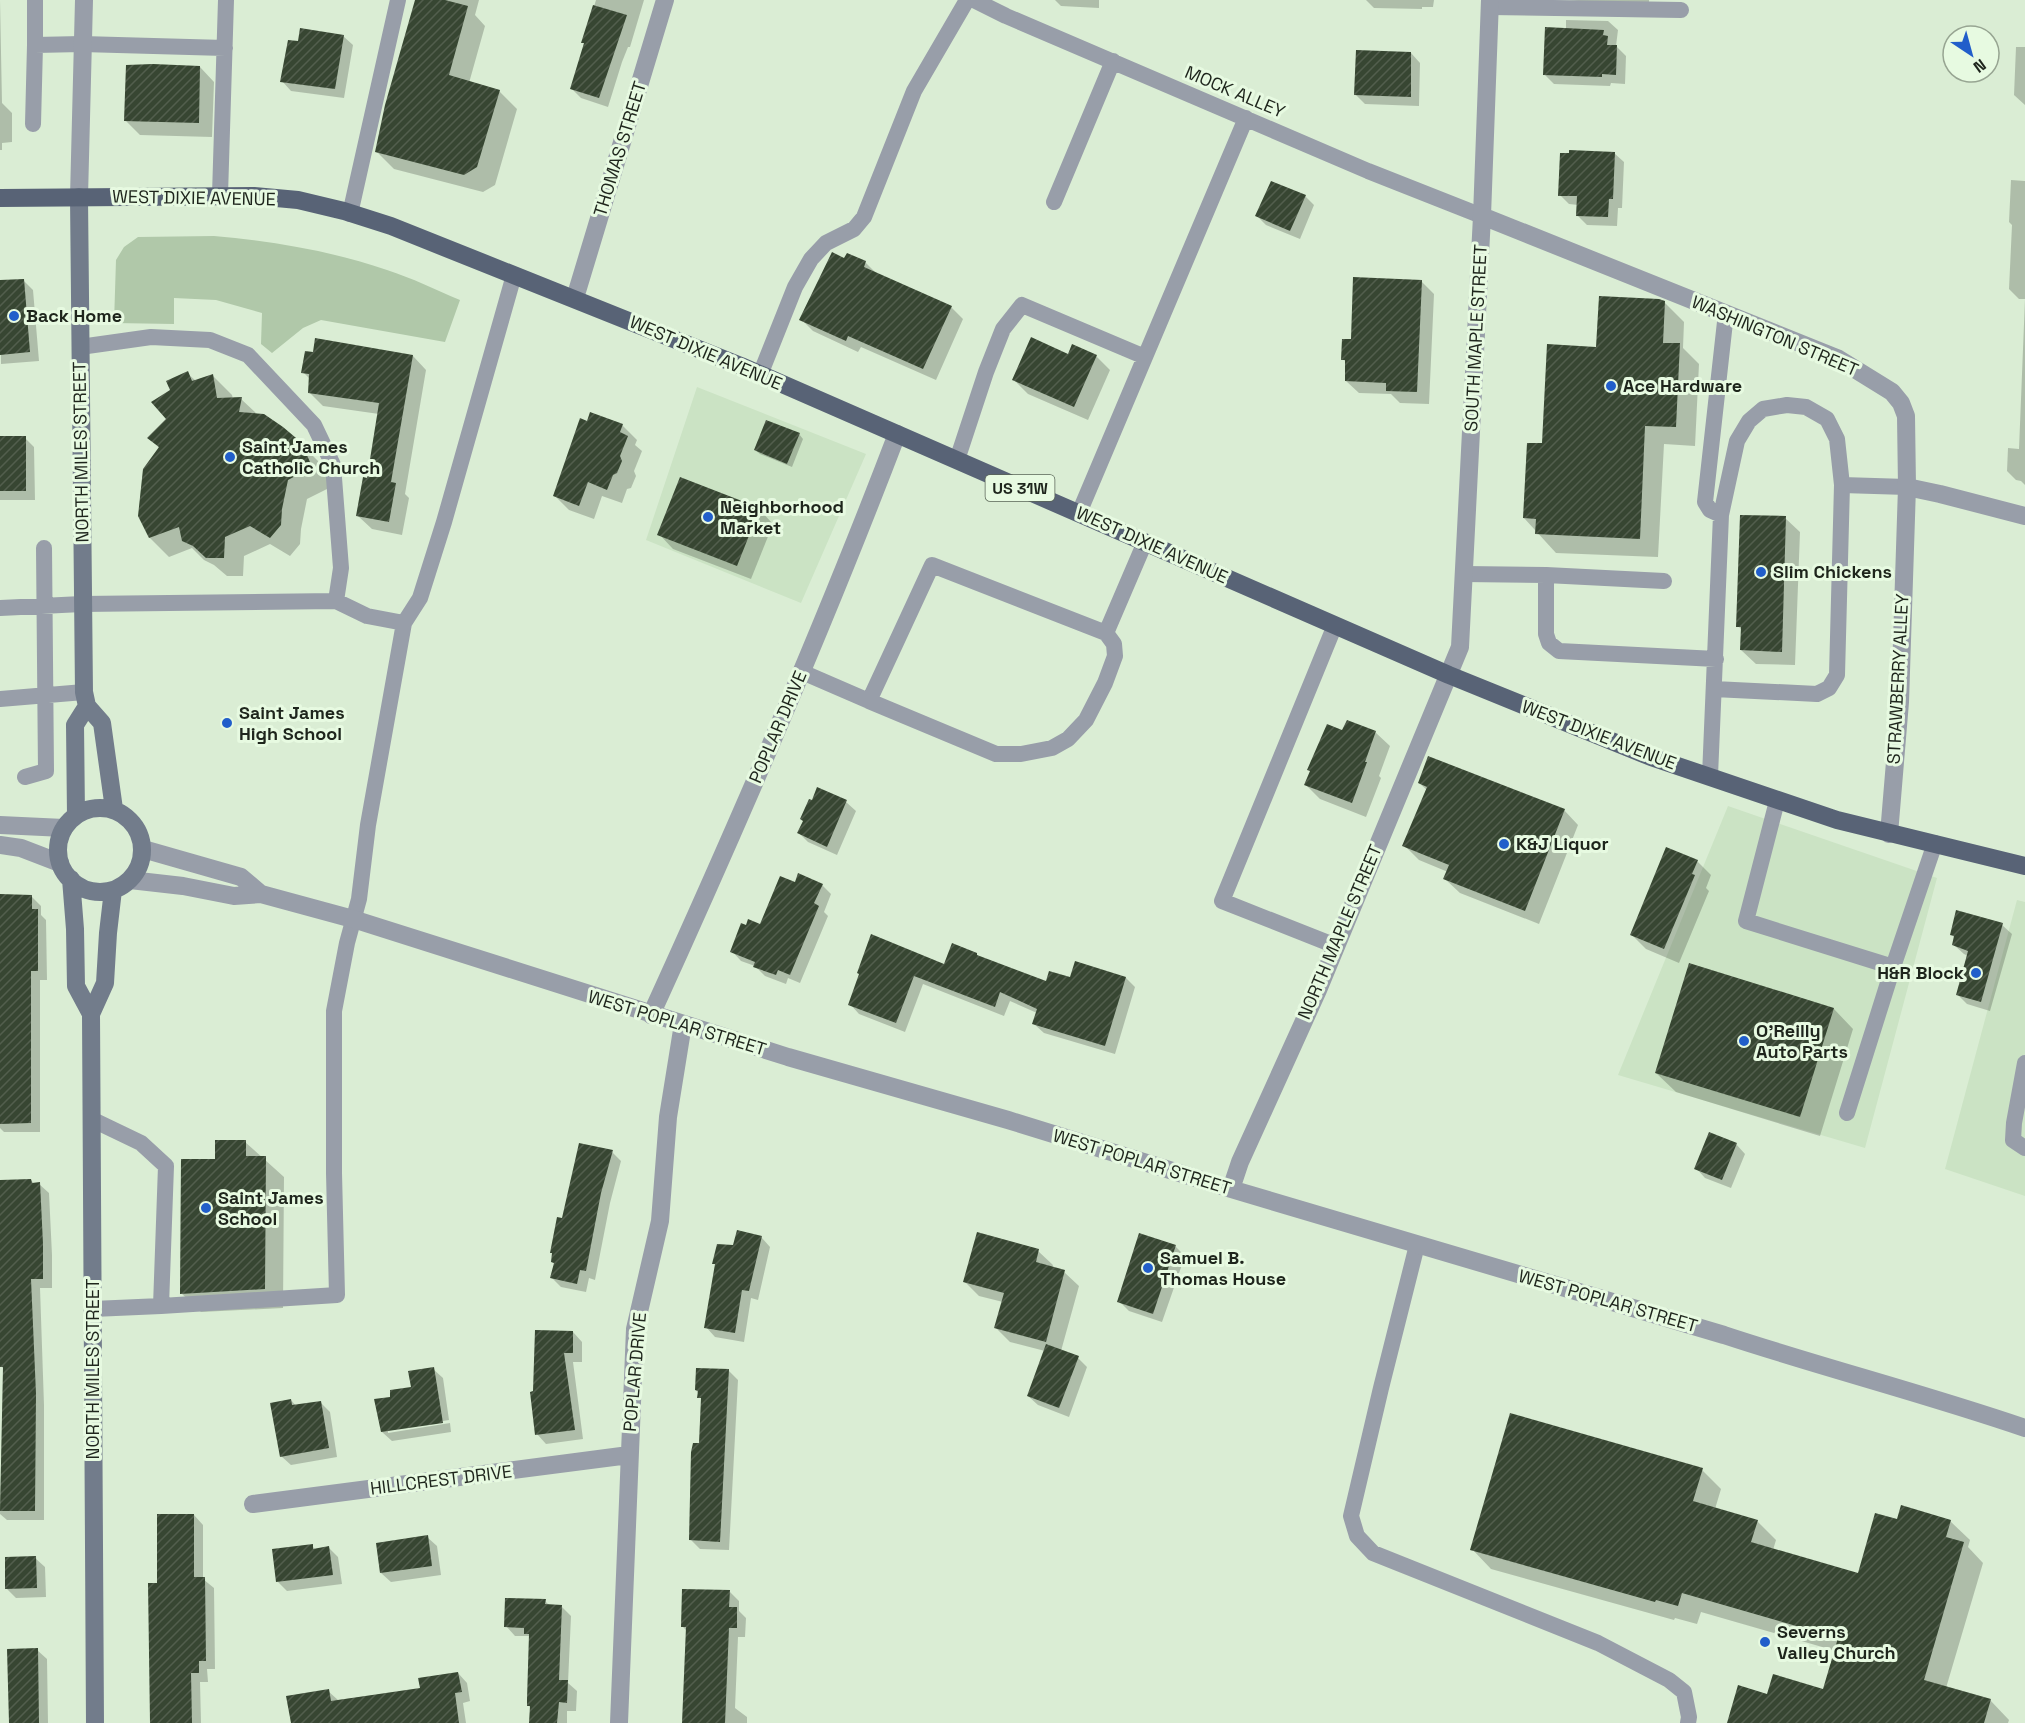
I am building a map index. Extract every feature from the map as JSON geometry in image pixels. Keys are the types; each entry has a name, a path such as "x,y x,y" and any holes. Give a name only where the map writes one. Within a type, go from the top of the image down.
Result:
{"main road":[{"name":"WEST DIXIE AVENUE","path":"0,198 254,196 298,200 391,226 760,375 1449,675 1652,757 1778,801 1889,834 2025,866"},
{"name":"NORTH MILES STREET","path":"70,822 75,725 86,699 82,604 79,197"},
{"path":"86,699 102,723 114,809"},
{"path":"94,808 114,809 126,815 141,836 143,849 141,862 130,880 113,890 100,892 87,890 71,879 60,863 58,850 70,822 94,808"},
{"name":"NORTH MILES STREET","path":"71,879 76,986 91,1014"},
{"name":"NORTH MILES STREET","path":"95,1723 91,1014 105,983 113,890"}],"street":[{"path":"79,197 84,0"},
{"name":"THOMAS STREET","path":"574,298 665,0"},
{"name":"SOUTH MAPLE STREET","path":"1449,675 1460,646 1482,216 1490,4"},
{"name":"WASHINGTON STREET","path":"1482,216 1838,358 1892,392 1901,403 1906,416 1907,488"},
{"name":"POPLAR DRIVE","path":"651,1015 709,890 802,672 897,434"},
{"path":"1907,488 2025,516"},
{"name":"STRAWBERRY ALLEY","path":"1889,834 1900,702 1907,488"},
{"name":"NORTH MAPLE STREET","path":"1231,1189 1240,1162 1336,946 1449,675"},
{"path":"0,825 70,822"},
{"path":"0,845 21,848 60,863"},
{"name":"WEST POPLAR STREET","path":"143,849 241,877 261,894"},
{"name":"WEST POPLAR STREET","path":"130,880 183,886 234,896 261,894 352,919 788,1057 1008,1120 2025,1428"},
{"name":"POPLAR DRIVE","path":"619,1723 635,1329 660,1221 669,1117 683,1024"},
{"name":"HILLCREST DRIVE","path":"253,1504 629,1455"}],"lane":[{"path":"33,124 35,0"},
{"path":"220,195 226,0"},
{"path":"350,214 398,0"},
{"path":"760,375 795,287 811,259 826,243 854,229 864,217 914,91 967,0"},
{"name":"MOCK ALLEY","path":"974,0 1006,16 1368,171 1482,216"},
{"path":"1490,4 1681,10"},
{"path":"35,45 225,48"},
{"path":"1054,202 1113,61"},
{"path":"1079,513 1246,118"},
{"path":"93,1309 337,1295 334,1011 352,919 359,899 368,825 404,623 420,598 514,275"},
{"path":"957,460 1003,329 1022,305 1145,357"},
{"path":"1721,514 1710,510 1704,502 1726,313"},
{"path":"80,347 151,337 210,340 248,355 314,425 333,465 341,568 336,601"},
{"path":"1710,776 1721,514 1737,441 1749,421 1763,409 1786,405 1806,407 1827,419 1837,438 1842,485 1837,675 1829,688 1817,694 1714,689"},
{"path":"1842,485 1907,488"},
{"path":"1106,633 1145,542"},
{"path":"25,777 46,771 44,548"},
{"path":"802,672 869,701 996,754 1021,754 1052,748 1068,739 1086,720 1106,683 1115,656 1114,644 1106,633 932,565 869,701"},
{"path":"1464,574 1546,575 1664,581"},
{"path":"1546,575 1546,634 1549,643 1559,651 1716,659"},
{"path":"0,608 82,604 336,601 367,616 404,623"},
{"path":"1335,625 1222,901 1336,946"},
{"path":"0,699 45,697 86,699"},
{"path":"1778,801 1746,921 1893,967"},
{"path":"1847,1113 1935,843"},
{"path":"2025,1063 2013,1140 2025,1148"},
{"path":"91,1119 141,1143 166,1166 161,1306"},
{"path":"1417,1245 1351,1516 1357,1536 1373,1553 1598,1643 1669,1680 1684,1692 1688,1723"}],"shaded area":[{"path":"214,236 280,244 345,257 415,280 460,300 445,342 321,320 303,328 272,353 261,344 262,313 216,300 174,298 174,324 114,323 116,260 124,247 138,237"},
{"path":"697,387 866,454 801,603 646,540"},
{"path":"1728,806 1937,878 1865,1148 1618,1075"},
{"path":"2017,900 2025,902 2025,1196 1945,1169"}],"building":[{"path":"415,0 445,0 468,6 449,75 500,90 477,167 464,175 375,152 385,105"},
{"path":"593,5 627,15 599,98 570,89"},
{"path":"1545,27 1604,30 1603,35 1608,36 1607,45 1617,45 1616,75 1602,74 1602,77 1543,75"},
{"path":"300,28 344,35 335,89 280,82 288,40 298,41"},
{"path":"1356,50 1411,52 1411,97 1354,95"},
{"path":"126,65 200,66 199,123 124,121"},
{"path":"1569,150 1615,152 1613,199 1609,199 1608,217 1576,216 1577,196 1558,196 1560,153 1569,153"},
{"path":"1271,181 1306,195 1290,231 1255,216"},
{"path":"832,252 844,258 847,253 866,261 864,267 952,306 923,369 848,336 846,341 799,320"},
{"path":"1353,277 1422,280 1417,392 1386,391 1386,383 1345,381 1345,360 1341,360 1342,339 1351,339"},
{"name":"Back Home","path":"24,279 30,352 0,355 0,280"},
{"name":"Ace Hardware","path":"1599,296 1665,301 1663,343 1680,343 1676,427 1645,426 1640,539 1535,534 1536,519 1523,518 1527,443 1542,443 1547,344 1596,347"},
{"path":"1031,337 1068,354 1072,344 1097,355 1074,407 1012,380"},
{"path":"315,338 413,355 391,482 396,483 389,522 356,516 363,477 367,478 379,403 308,393 309,374 301,373 305,351 313,352"},
{"name":"Saint James Catholic Church","path":"188,371 192,381 213,374 217,398 242,397 239,412 264,414 283,427 302,443 312,467 288,480 281,525 270,538 250,526 225,537 224,558 206,558 193,546 182,541 179,527 149,538 138,516 143,469 159,447 147,438 166,419 151,402 170,390 166,381"},
{"path":"590,412 623,424 620,432 628,436 620,456 622,461 607,490 588,482 579,506 553,496 580,418 587,421"},
{"path":"766,420 800,433 787,464 754,450"},
{"path":"0,436 26,436 26,491 0,491"},
{"path":"680,477 760,508 737,566 657,535"},
{"name":"Slim Chickens","path":"1740,515 1786,516 1782,652 1740,650 1741,627 1736,627"},
{"path":"1347,720 1376,731 1352,803 1304,785 1310,771 1307,770 1327,724 1342,730"},
{"name":"K&J Liquor","path":"1428,756 1565,809 1525,911 1443,879 1449,865 1402,846 1427,787 1418,783"},
{"path":"817,787 847,800 827,847 797,833 803,821 800,819"},
{"path":"1666,847 1698,860 1692,874 1695,875 1664,949 1630,935"},
{"path":"798,873 823,884 814,903 819,906 790,975 778,970 776,975 753,967 755,962 730,952 741,923 746,925 748,919 760,924 780,876 795,882"},
{"path":"0,894 32,895 32,909 38,909 38,971 31,971 31,1123 0,1124"},
{"name":"H&R Block","path":"1956,910 2003,923 1981,1002 1956,995 1968,951 1952,945 1954,936 1950,935"},
{"path":"871,934 944,964 952,943 1046,981 1049,971 1070,977 1075,961 1126,977 1105,1046 1032,1024 1037,1009 1000,992 995,1007 914,976 896,1023 848,1005"},
{"name":"O'Reilly Auto Parts","path":"1689,963 1834,1008 1800,1117 1655,1073"},
{"path":"1709,1132 1737,1143 1722,1180 1694,1169"},
{"path":"215,1140 246,1140 246,1156 266,1156 265,1289 180,1294 181,1159 215,1159"},
{"path":"579,1143 613,1150 601,1193 586,1271 580,1270 577,1284 550,1278 554,1263 551,1262 552,1253 550,1253 557,1217 562,1218"},
{"path":"31,1179 32,1183 40,1182 43,1244 43,1279 31,1279 36,1394 35,1511 0,1511 3,1367 0,1367 0,1180"},
{"path":"737,1230 762,1236 749,1291 742,1290 735,1333 704,1328 715,1264 712,1264 717,1244 733,1245"},
{"path":"977,1232 1039,1249 1036,1262 1065,1270 1046,1342 994,1328 1004,1293 963,1282"},
{"name":"Samuel B. Thomas House","path":"1139,1233 1176,1245 1153,1314 1117,1302"},
{"path":"535,1330 573,1331 573,1353 564,1353 575,1430 535,1435 530,1392 533,1391"},
{"path":"1046,1344 1079,1356 1059,1408 1027,1396"},
{"path":"434,1367 443,1423 381,1432 374,1399 390,1397 390,1390 411,1387 408,1371"},
{"path":"696,1368 729,1369 720,1542 689,1540 691,1452 693,1443 699,1443 701,1398 697,1398 698,1391 695,1390"},
{"path":"291,1399 292,1405 321,1401 329,1448 280,1457 270,1403"},
{"path":"1510,1413 1703,1468 1693,1501 1758,1520 1751,1542 1858,1573 1875,1513 1897,1519 1901,1505 1951,1520 1946,1537 1964,1542 1924,1680 1991,1699 1984,1723 1727,1723 1738,1685 1767,1694 1773,1674 1823,1689 1838,1638 1682,1593 1678,1606 1656,1600 1655,1602 1470,1550"},
{"path":"157,1514 194,1514 194,1577 205,1577 206,1661 199,1661 199,1673 191,1673 192,1723 150,1723 148,1583 157,1583"},
{"path":"428,1535 432,1566 380,1573 376,1543"},
{"path":"313,1544 313,1549 329,1546 333,1575 276,1582 272,1549"},
{"path":"36,1556 37,1588 5,1589 5,1557"},
{"path":"682,1589 730,1590 729,1607 737,1607 737,1628 729,1628 725,1723 682,1723 686,1627 681,1627"},
{"path":"505,1598 546,1599 545,1604 562,1605 559,1680 568,1680 567,1703 559,1702 557,1723 529,1723 530,1706 527,1706 527,1699 529,1634 524,1634 524,1628 504,1627"},
{"path":"38,1648 39,1723 9,1723 7,1649"},
{"path":"458,1672 462,1692 455,1693 459,1723 291,1723 286,1696 329,1689 331,1701 420,1688 418,1678"}],"place":[{"name":"Back Home","path":"14,316"},
{"name":"Ace Hardware","path":"1611,386"},
{"name":"Saint James Catholic Church","path":"230,457"},
{"name":"Neighborhood Market","path":"708,517"},
{"name":"Slim Chickens","path":"1761,572"},
{"name":"Saint James High School","path":"227,723"},
{"name":"K&J Liquor","path":"1504,844"},
{"name":"H&R Block","path":"1976,973"},
{"name":"O'Reilly Auto Parts","path":"1744,1041"},
{"name":"Saint James School","path":"206,1208"},
{"name":"Samuel B. Thomas House","path":"1148,1268"},
{"name":"Severns Valley Church","path":"1765,1642"}]}
